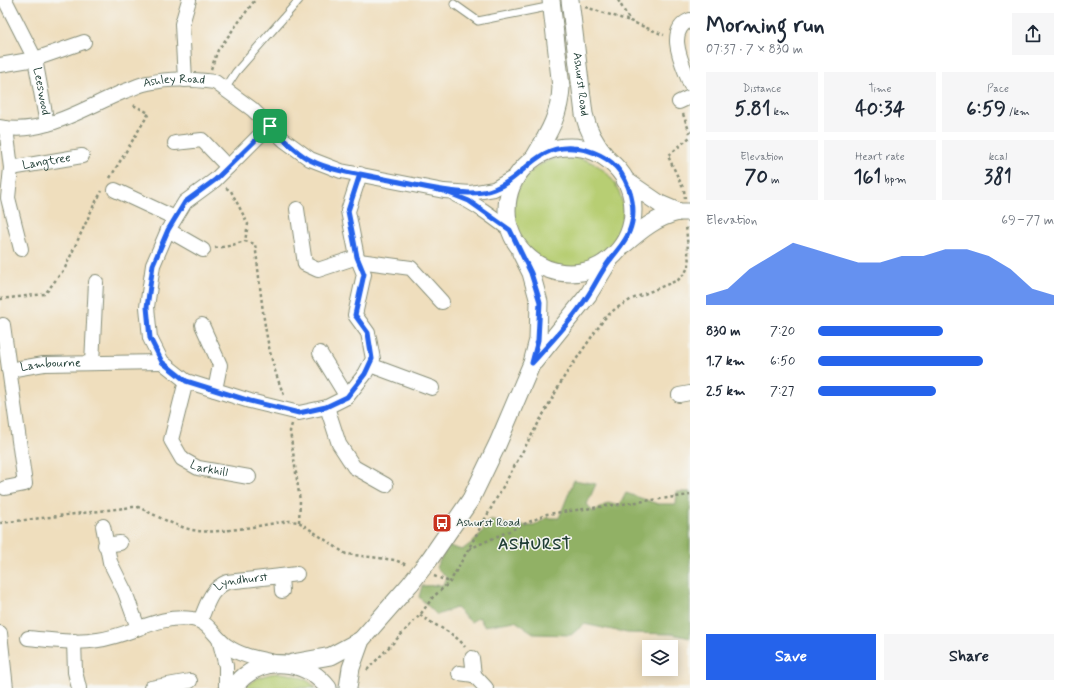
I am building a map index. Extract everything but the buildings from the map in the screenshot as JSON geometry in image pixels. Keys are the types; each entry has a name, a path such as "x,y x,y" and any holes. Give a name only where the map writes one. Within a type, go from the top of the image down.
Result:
{"street":[{"name":"Leeswood","path":"5,0 35,59 47,124"},
{"path":"185,80 182,24 189,0"},
{"name":"Ashurst Road","path":"570,0 587,128 597,146 610,162"},
{"name":"Ashurst Road","path":"534,158 556,118 560,100 561,87 552,3"},
{"path":"690,20 685,22 678,32 677,41 677,47 690,84"},
{"name":"Leeswood","path":"0,65 35,59 84,42"},
{"name":"Ashley Road","path":"3,128 34,128 47,124 147,83 185,80 208,81 215,82 252,109 284,140 310,160 341,171 444,191 471,193 494,189 518,175"},
{"path":"270,126 215,180 185,202 172,224 153,265 147,307 150,338 162,362 186,381 250,401 299,413 326,407 347,397 365,374 372,359 368,333 355,315 364,274 358,259 348,211 360,174"},
{"path":"3,128 11,168 8,198 20,249"},
{"path":"175,143 202,140 228,167"},
{"path":"348,684 350,668 361,640 411,583 429,567 471,499 498,442 532,363 538,340 540,302 531,273 510,230 507,211 510,192 518,175 534,158 553,150 573,148 593,152 610,162 625,180 660,204 685,212"},
{"name":"Langtree","path":"11,168 82,156"},
{"path":"532,363 588,295 629,232 633,214 632,197 625,180"},
{"path":"110,185 172,224 203,250"},
{"name":"Ashley Road","path":"444,191 469,201 510,230"},
{"path":"297,209 305,264 318,270 358,259 410,268 442,302"},
{"path":"519,248 533,262 552,271 572,274 592,269 616,253 653,221 665,215 685,212"},
{"name":"Lambourne","path":"92,363 96,282"},
{"name":"Lambourne","path":"3,325 25,484 5,488"},
{"path":"202,325 220,365 215,390"},
{"path":"320,353 347,397"},
{"name":"Lambourne","path":"9,370 44,364 162,362"},
{"path":"370,365 432,388"},
{"name":"Larkhill","path":"186,381 171,440 182,459 198,468 249,477"},
{"path":"326,407 339,444 354,467 386,485"},
{"path":"102,526 110,562 125,592 138,628"},
{"path":"105,545 120,543"},
{"name":"Lyndhurst","path":"200,621 210,596 220,585 227,582 297,574"},
{"name":"Lyndhurst","path":"281,576 282,591"},
{"path":"28,638 74,641 98,640 155,622 177,619 193,619 200,621 214,631 219,639 226,666 226,688"},
{"path":"0,633 6,688"},
{"path":"219,639 235,651 305,668 321,678 328,688"},
{"path":"233,688 246,675 262,666 312,661 331,656 361,640"},
{"path":"74,641 75,672 79,688"},
{"path":"472,658 474,675 486,688"},
{"path":"459,673 474,675"},
{"path":"151,688 190,681"}],"lane":[{"path":"225,90 236,72 299,0"},
{"path":"454,4 478,20 552,3"}],"path":[{"path":"208,81 218,50 255,0"},
{"path":"618,0 630,21"},
{"path":"590,8 630,21 677,41"},
{"path":"684,100 690,133"},
{"path":"0,299 45,294 65,268 94,205 110,185 149,114 132,103 125,106"},
{"path":"348,684 358,678 420,616 433,597 450,582 564,377 604,319 615,309 632,300 678,280 685,272 689,265 684,190 668,156 690,137"},
{"path":"215,180 231,191 248,224 246,241"},
{"path":"203,250 229,246 246,241 255,244 268,342 276,377 294,420 290,431 300,501 299,522"},
{"path":"468,550 547,514 690,495"},
{"path":"0,523 133,507 199,531 215,531 290,521 299,522 346,554 395,560 409,566"},
{"path":"429,567 450,582"},
{"path":"420,616 460,639 472,658"}],"green space":[{"path":"568,157 589,161 607,173 619,191 623,212 619,233 607,251 589,263 568,267 547,263 529,251 517,233 513,212 517,191 529,173 547,161"},
{"path":"574,480 596,484 587,504 593,512 608,503 619,506 626,493 658,504 676,504 677,492 690,492 690,638 672,634 627,633 584,624 571,635 535,634 515,621 484,626 479,617 471,622 456,608 437,615 419,597 422,586 443,585 446,577 436,567 448,546 462,550 478,538 490,520 513,526 534,526 546,518 559,518"},
{"path":"279,673 299,677 308,681 316,688 244,688 260,677"}],"place":[{"name":"Ashurst Road","path":"442,523"}],"district":[{"name":"ASHURST","path":"535,544"}],"route":[{"path":"270,126 215,180 185,202 168,230 153,265 147,307 150,338 162,362 186,381 250,401 299,413 326,407 347,397 370,365 372,359 368,333 355,315 364,274 357,257 348,211 360,174 444,191 469,201 487,212 510,230 531,273 540,302 538,340 532,363 588,295 610,259 621,248 629,232 633,214 632,197 625,180 619,170 610,162 593,152 573,148 553,150 534,158 518,175 494,189 471,193 444,191 341,171 310,160 284,140 270,126"}]}
